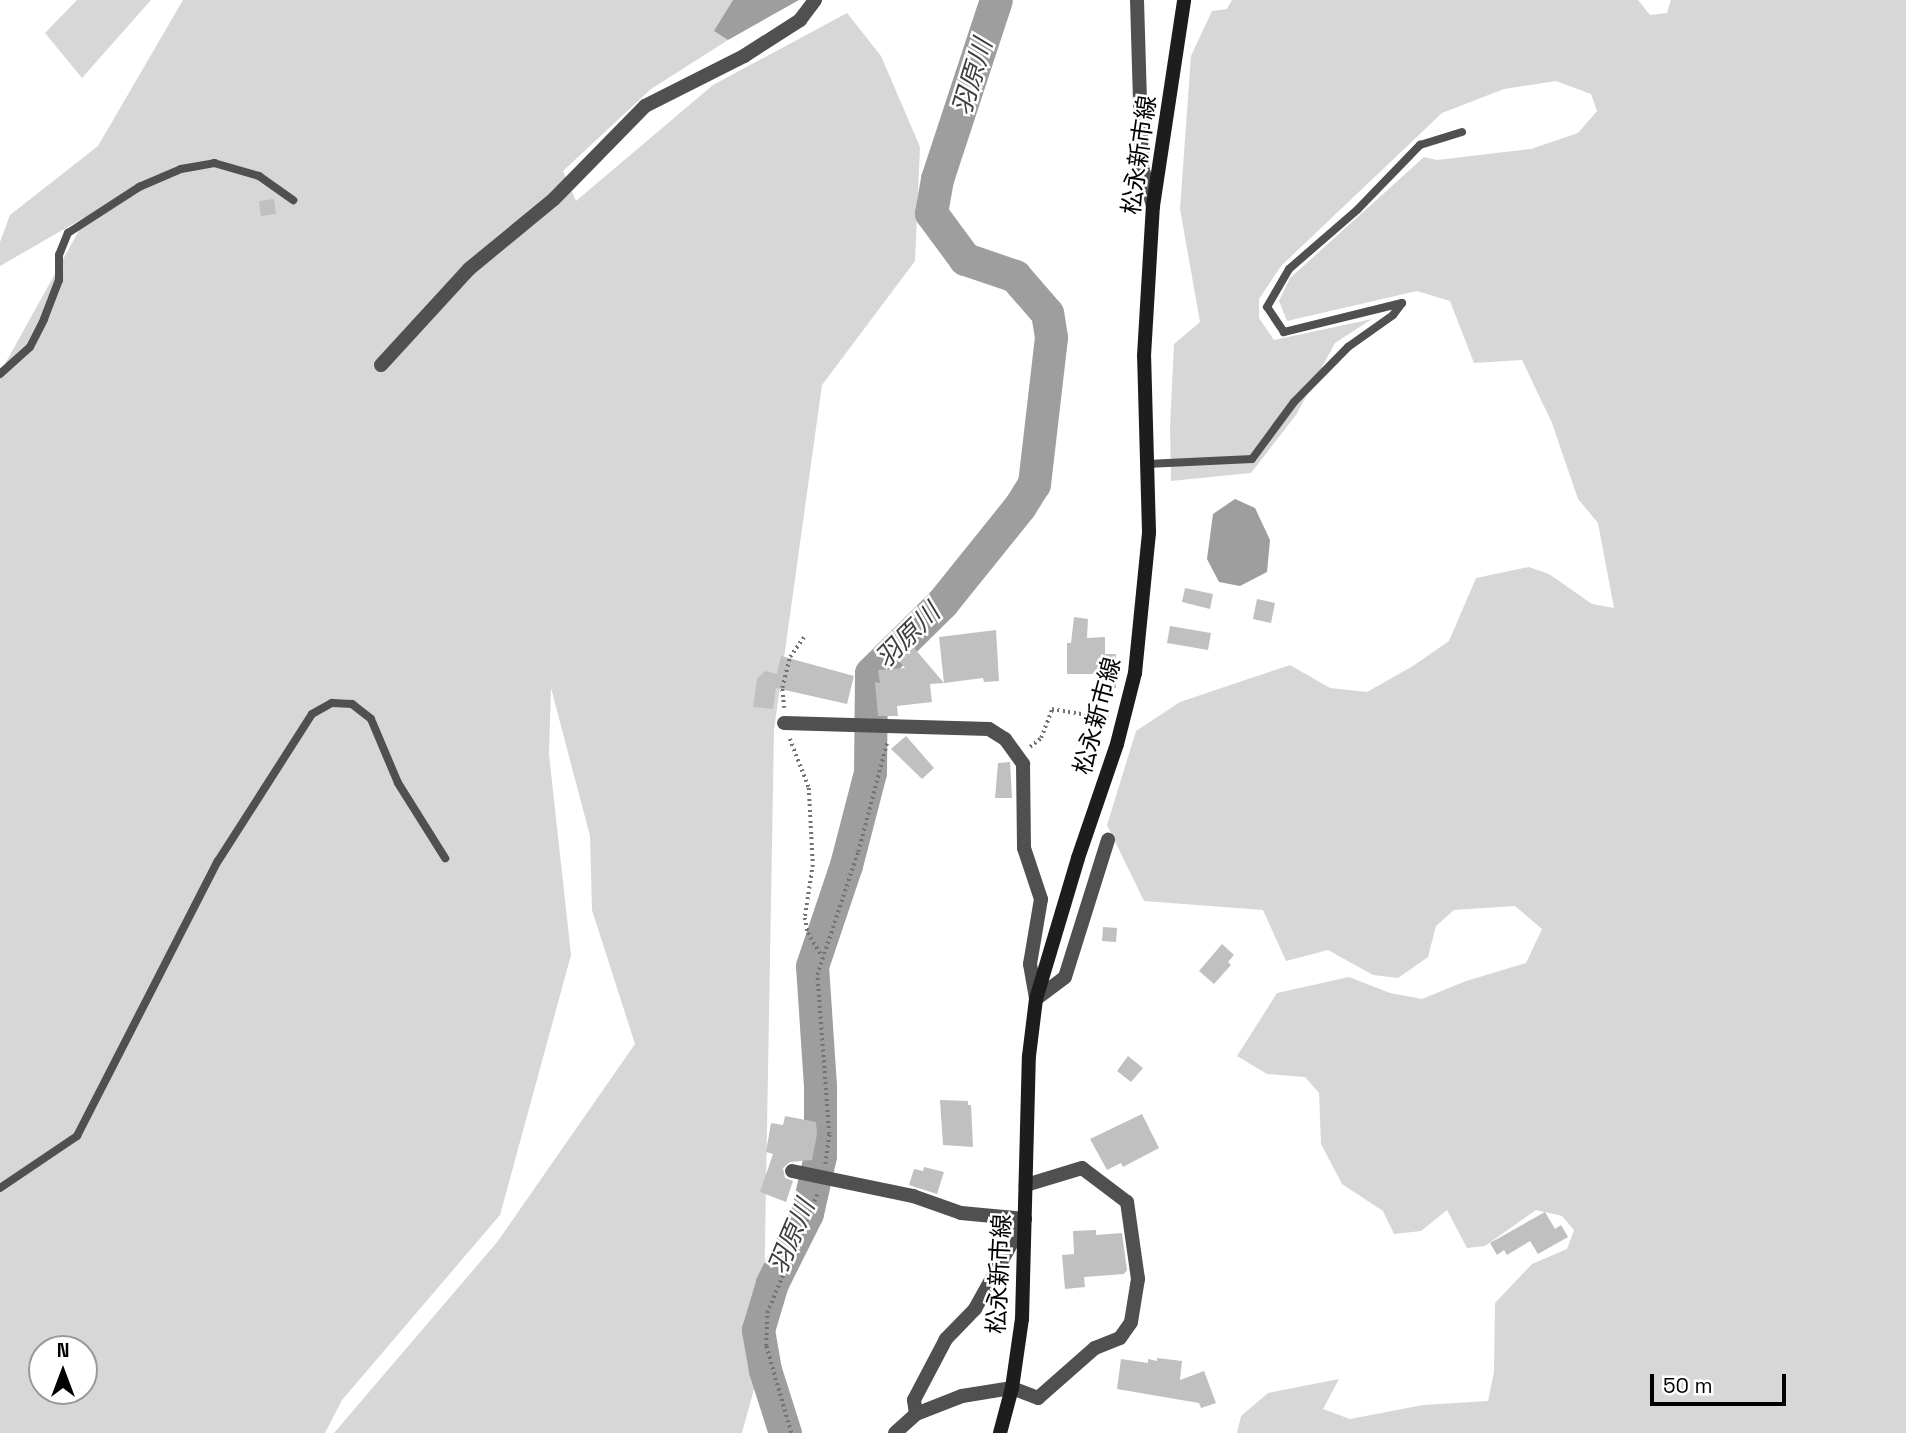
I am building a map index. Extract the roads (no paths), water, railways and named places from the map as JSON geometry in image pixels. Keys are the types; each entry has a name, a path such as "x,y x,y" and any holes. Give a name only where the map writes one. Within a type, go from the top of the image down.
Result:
{"main road":[{"name":"松永新市線","path":"1000,1433 1013,1388 1022,1319 1029,1056 1036,999 1135,673 1149,532 1144,356 1153,206 1184,0"}],"street":[{"path":"381,365 469,269 563,191 645,106 744,56 800,20 815,0"},
{"path":"1137,0 1142,167 1153,206"},
{"path":"785,723 989,729 1006,739 1023,764 1024,848 1041,899 1030,964 1036,999 1065,977 1108,840"},
{"path":"895,1433 916,1414 962,1396 1013,1388 1038,1398 1095,1348 1120,1338 1131,1322 1138,1279 1127,1202 1082,1168 1026,1185"},
{"path":"792,1171 913,1196 961,1213 1026,1219 975,1309 946,1339 914,1400 916,1414"}],"lane":[{"path":"1147,464 1252,459 1294,401 1348,347 1393,314 1402,303 1284,332 1267,307 1289,269 1357,210 1420,145 1462,132"},
{"path":"0,374 30,347 44,319 59,280 60,255 68,233 139,187 181,169 214,163 259,176 293,200"},
{"path":"0,1188 77,1136 218,861 312,714 332,703 352,704 371,719 398,783 445,858"}],"waterway":[{"name":"羽原川","path":"785,1433 765,1370 758,1330 772,1283 807,1213 820,1156 820,1086 812,966 846,865 870,772 871,673 942,603 1020,506 1034,484 1051,337 1047,313 1015,276 965,259 931,213 937,179 996,0"}]}
